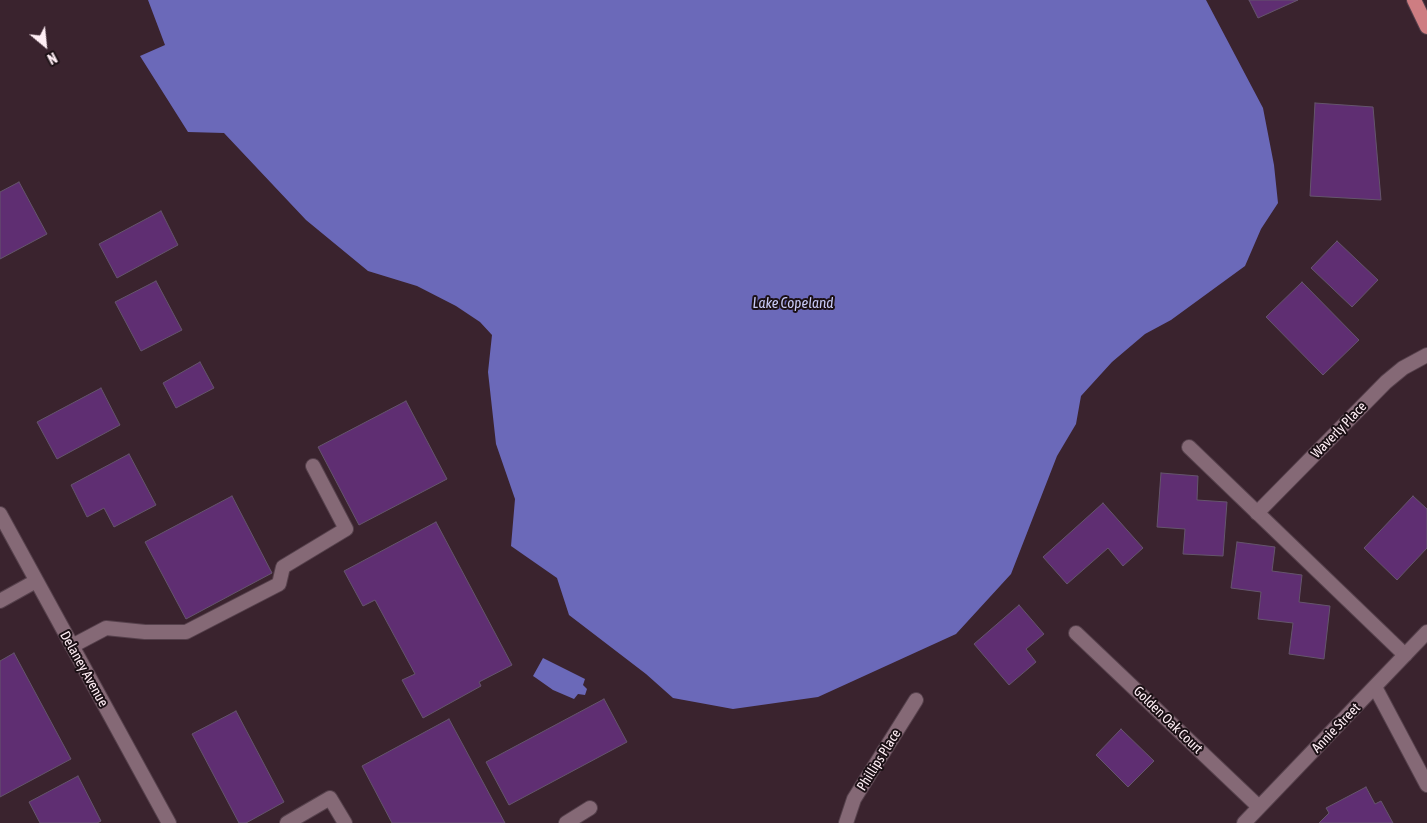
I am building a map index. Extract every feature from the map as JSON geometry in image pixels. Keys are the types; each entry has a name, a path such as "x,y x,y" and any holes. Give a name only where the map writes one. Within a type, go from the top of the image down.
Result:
{"main road":[{"path":"1417,1 1427,26"}],"street":[{"name":"Waverly Place","path":"1257,513 1386,382 1403,368 1427,355"},
{"path":"1189,447 1405,656"},
{"path":"72,646 106,628 145,632 186,632 278,584 283,567 346,529 313,466"},
{"name":"Delaney Avenue","path":"0,514 169,823"},
{"path":"0,601 36,581"},
{"name":"Annie Street","path":"1244,823 1427,632"},
{"name":"Golden Oak Court","path":"1076,633 1259,808"},
{"path":"1375,687 1427,785"},
{"name":"Phillips Place","path":"846,823 854,799 916,700"},
{"path":"287,823 330,798 345,823"},
{"path":"566,823 590,808"}],"water":[{"name":"Lake Copeland","path":"148,0 1206,0 1263,108 1274,165 1278,203 1261,229 1245,266 1171,320 1145,334 1112,362 1081,396 1076,424 1057,456 1011,574 956,634 818,697 733,709 673,698 646,674 569,615 557,578 511,546 515,499 496,444 488,372 492,335 480,322 456,306 417,286 368,271 306,220 224,133 188,132 140,56 165,45"},
{"path":"543,658 585,679 583,685 587,689 585,695 578,694 574,699 553,690 533,676"}],"building":[{"path":"1249,0 1298,0 1258,18"},
{"path":"1315,103 1373,107 1381,200 1310,196"},
{"path":"19,182 47,234 0,259 0,192"},
{"path":"161,211 178,245 117,278 99,244"},
{"path":"1337,241 1378,280 1352,307 1311,268"},
{"path":"156,281 182,330 141,351 115,302"},
{"path":"1302,282 1359,340 1323,375 1266,317"},
{"path":"200,362 214,388 176,408 163,383"},
{"path":"101,388 120,425 57,459 37,422"},
{"path":"406,401 447,479 359,525 318,447"},
{"path":"129,454 156,505 114,527 104,508 87,517 71,485"},
{"path":"1161,473 1198,476 1197,500 1227,502 1223,556 1183,554 1185,529 1157,527"},
{"path":"232,496 272,573 186,619 145,542"},
{"path":"1413,496 1427,509 1427,548 1397,580 1364,548"},
{"path":"1103,503 1143,548 1123,566 1108,548 1067,584 1043,557"},
{"path":"436,522 512,665 479,682 481,686 423,718 402,680 415,674 375,600 363,606 344,571"},
{"path":"1237,542 1275,547 1272,571 1302,575 1299,602 1330,606 1324,659 1289,654 1293,623 1258,619 1261,592 1231,588"},
{"path":"1019,605 1044,634 1026,649 1036,662 1009,685 974,644"},
{"path":"14,653 71,759 0,797 0,661"},
{"path":"604,699 627,742 509,805 486,762"},
{"path":"236,711 284,802 246,823 239,823 192,734"},
{"path":"449,719 505,823 392,823 362,766"},
{"path":"1121,729 1154,761 1128,787 1096,755"},
{"path":"78,776 101,821 97,823 40,823 29,802"},
{"path":"1366,787 1375,804 1381,801 1393,823 1319,823 1329,813 1326,808"}]}
